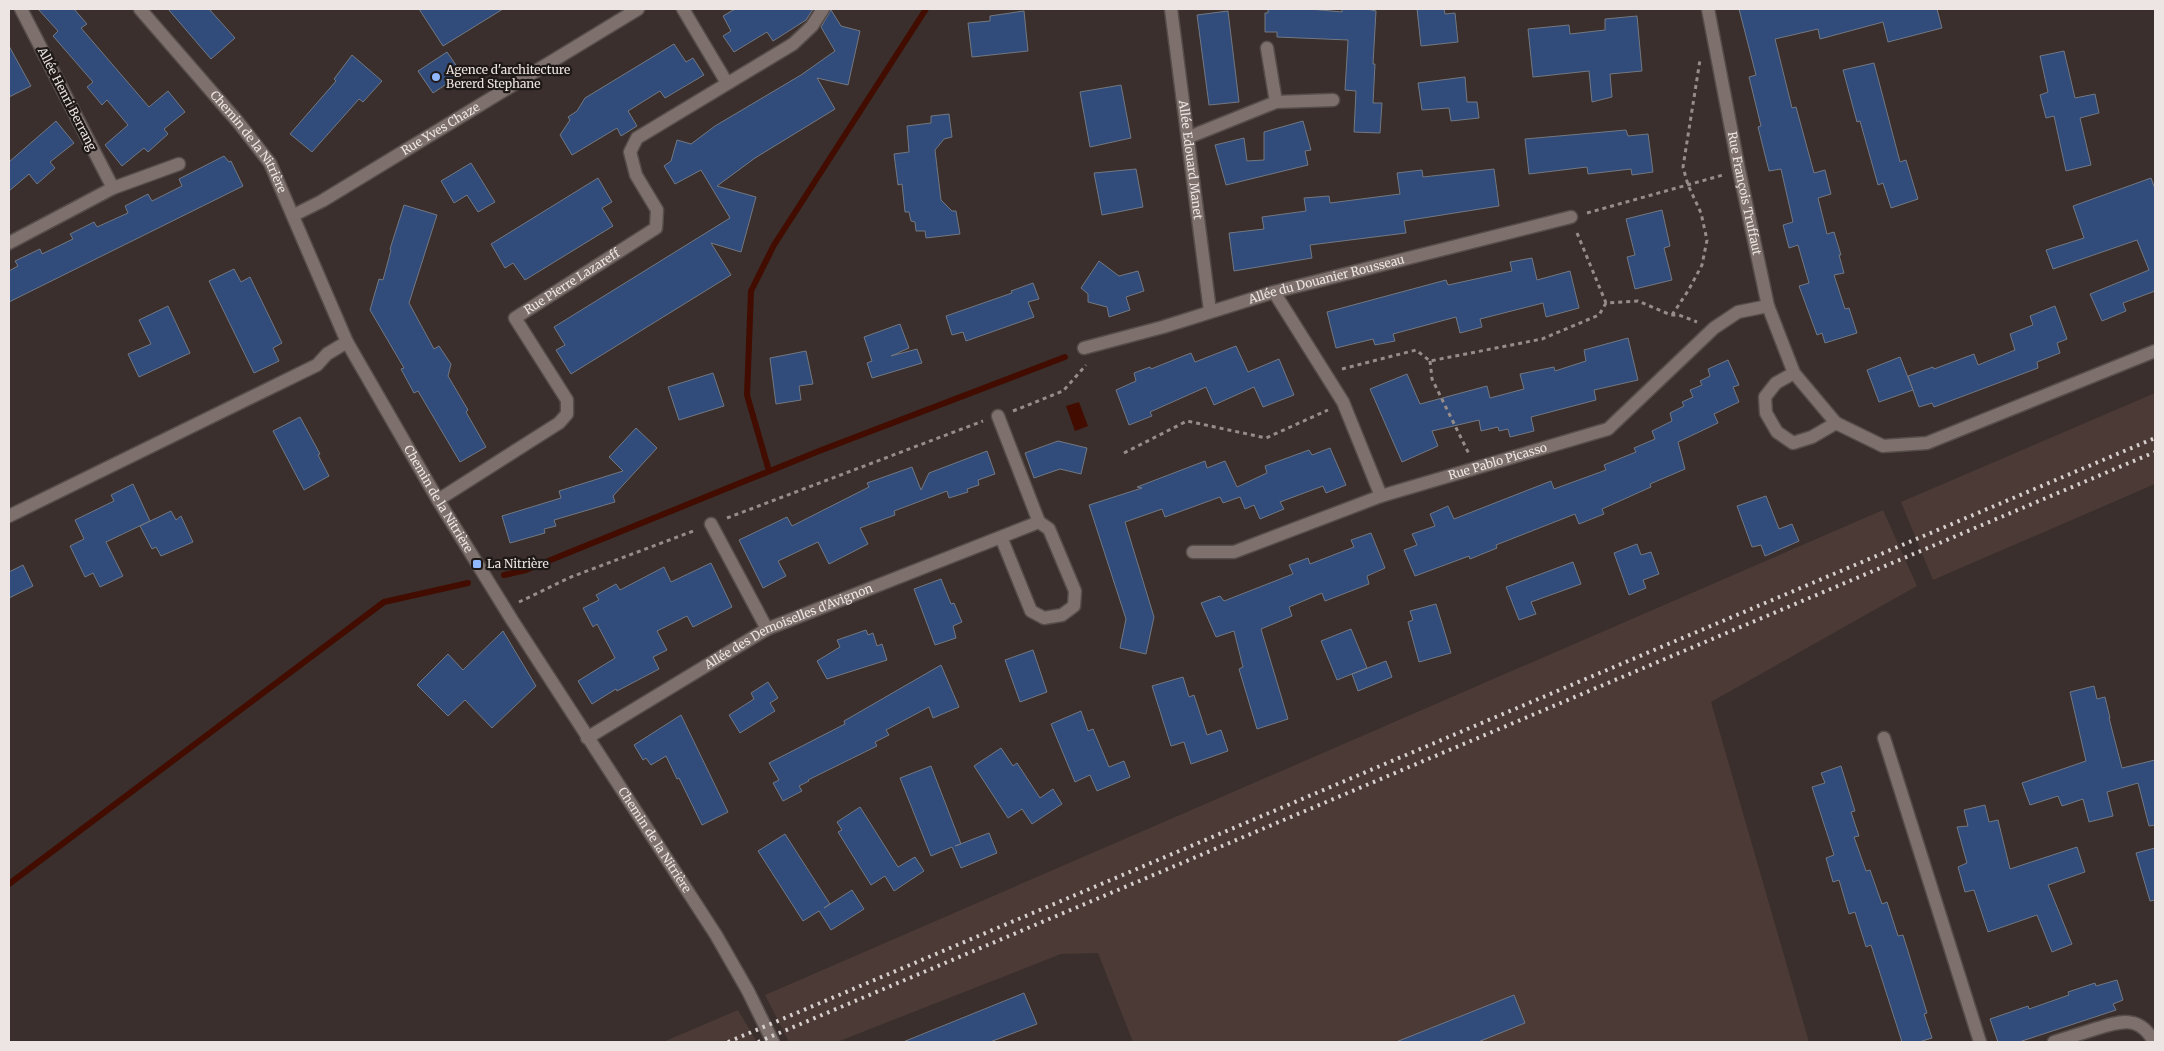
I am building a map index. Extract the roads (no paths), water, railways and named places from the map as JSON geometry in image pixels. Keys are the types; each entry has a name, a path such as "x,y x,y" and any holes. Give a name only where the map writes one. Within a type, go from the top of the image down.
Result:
{"street":[{"name":"Allée Henri Berrang","path":"21,9 114,188"},
{"name":"Chemin de la Nitrière","path":"140,9 238,122 270,163 348,342 438,500 587,738 716,935 748,991 773,1042"},
{"name":"Rue Yves Chaze","path":"294,216 322,201 638,9"},
{"path":"683,9 727,83 793,44 812,26 823,9"},
{"name":"Allée Edouard Manet","path":"1171,9 1210,311"},
{"name":"Rue François Truffaut","path":"1708,9 1768,306 1794,373 1836,423 1883,446 1927,443 2155,351"},
{"path":"1266,48 1276,102"},
{"name":"Rue Pierre Lazareff","path":"438,500 559,423 566,414 567,400 515,318 656,228 657,210 636,175 630,152 638,138 727,83"},
{"path":"1189,138 1276,102 1333,100"},
{"path":"9,243 114,188 179,164"},
{"name":"Allée du Douanier Rousseau","path":"1084,348 1163,327 1274,292 1571,217"},
{"path":"1274,292 1343,402 1381,496"},
{"name":"Rue Pablo Picasso","path":"1193,552 1234,552 1381,496 1608,429 1714,328 1738,312 1768,306"},
{"path":"9,516 318,365 327,354 348,342"},
{"path":"1794,373 1776,383 1765,397 1766,413 1777,432 1793,443 1812,437 1836,423"},
{"path":"998,416 1039,522 1049,529 1075,591 1074,606 1062,614 1044,618 1031,611 1002,537"},
{"name":"Allée des Demoiselles d'Avignon","path":"587,738 767,629 1039,522"},
{"path":"711,524 767,629"},
{"path":"1884,738 1980,1042"},
{"path":"2054,1042 2120,1021 2134,1023 2149,1033 2154,1042"}],"waterway":[{"path":"769,471 747,395 751,291 774,245 926,9"},
{"path":"504,575 526,570 819,451 1065,357"},
{"path":"9,884 384,602 468,583"}],"railway":[{"path":"728,1042 2155,438"},
{"path":"758,1042 2155,452"}],"place":[{"name":"Agence d'architecture Bererd Stephane","path":"436,77"},
{"name":"La Nitrière","path":"477,564"}]}
